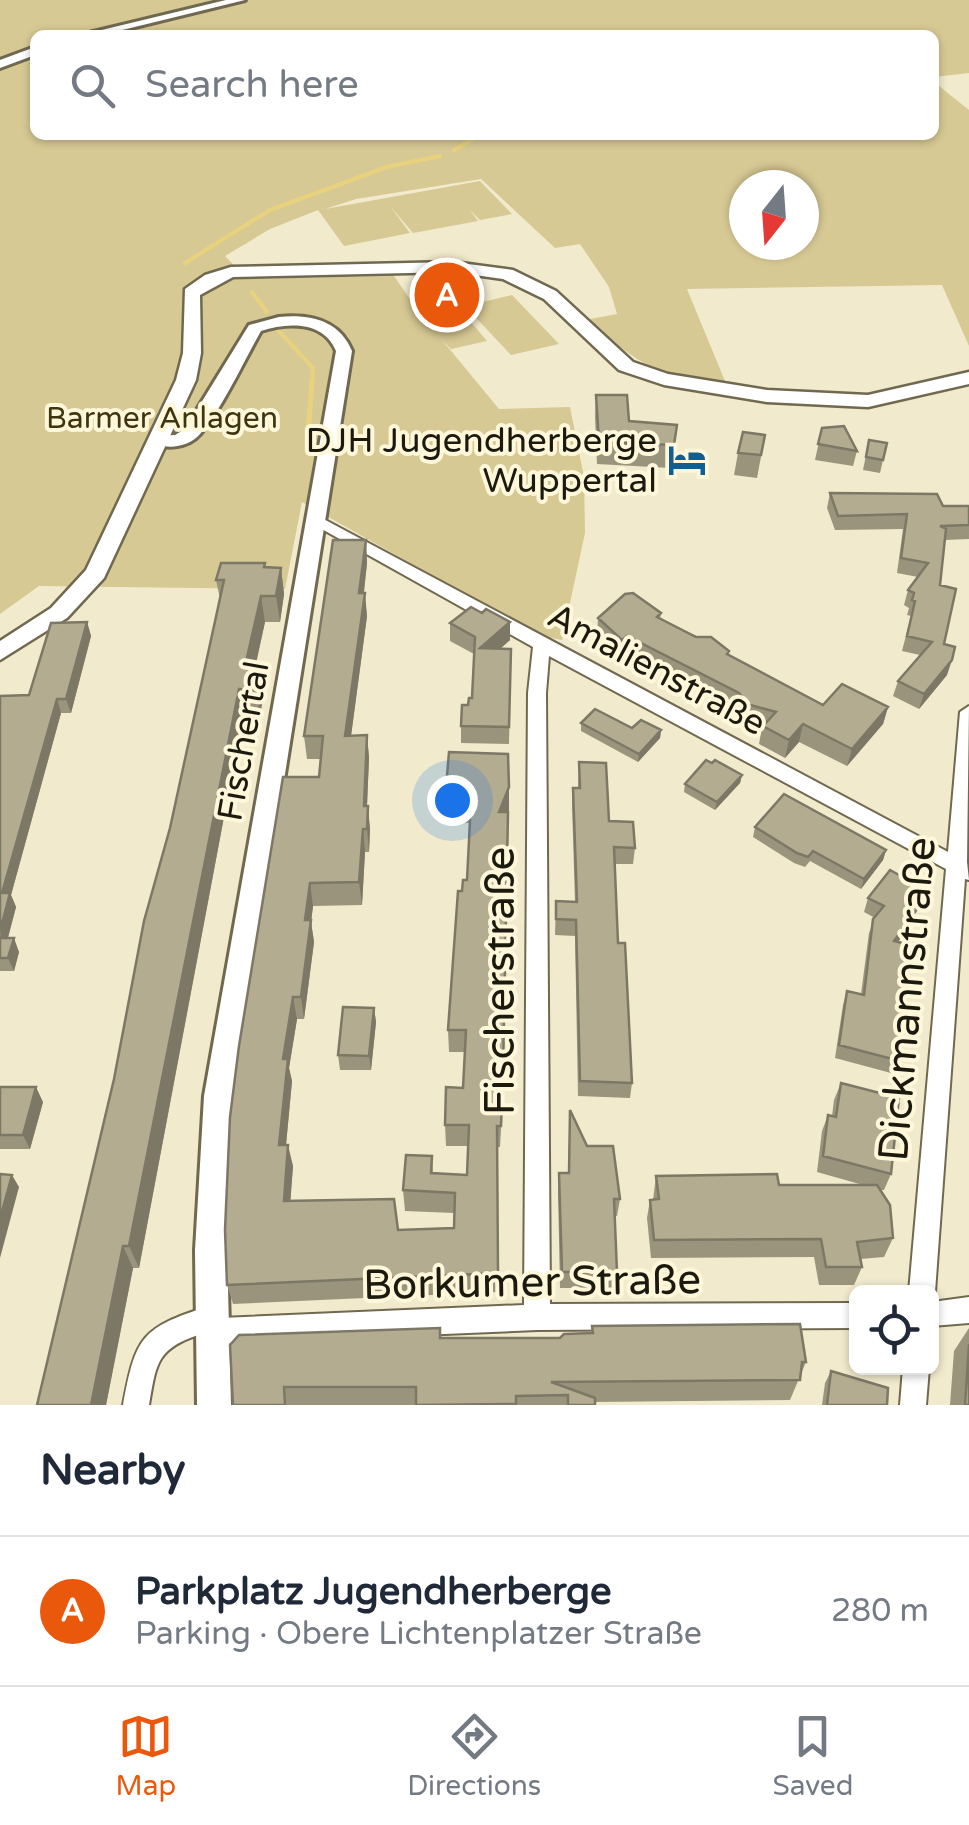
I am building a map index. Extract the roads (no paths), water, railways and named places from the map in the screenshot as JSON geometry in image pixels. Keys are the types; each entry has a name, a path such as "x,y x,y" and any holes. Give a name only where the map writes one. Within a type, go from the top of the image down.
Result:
{"main road":[{"path":"0,652 59,614 96,573 186,380 192,353 191,293 210,279 248,270 453,267 507,274 550,295 626,366 664,379 717,389 842,403 893,398 969,378"}],"street":[{"path":"109,30 240,0"},
{"path":"0,64 30,54"},
{"name":"Fischertal","path":"160,440 178,441 192,433 255,328 279,320 306,322 329,329 342,341 344,352 219,1096 211,1193 209,1325 214,1405"},
{"name":"Amalienstraße","path":"316,520 542,646 963,869"},
{"name":"Fischerstraße","path":"537,1317 537,664 542,646"},
{"name":"Dickmannstraße","path":"923,1285 963,869 969,712"},
{"path":"939,1313 969,1310"},
{"name":"Borkumer Straße","path":"136,1405 151,1345 164,1333 209,1325 537,1317 849,1316"},
{"path":"913,1405 915,1375"}],"waterway":[{"path":"454,150 471,140"},
{"path":"185,263 270,210 387,167 440,156"},
{"path":"252,292 267,312"},
{"path":"277,329 313,368 312,382"},
{"path":"308,437 312,380"}],"place":[{"name":"Parkplatz Jugendherberge","path":"447,295"},
{"name":"DJH Jugendherberge Wuppertal","path":"687,460"}],"park label":[{"name":"Barmer Anlagen","path":"162,418"}]}
